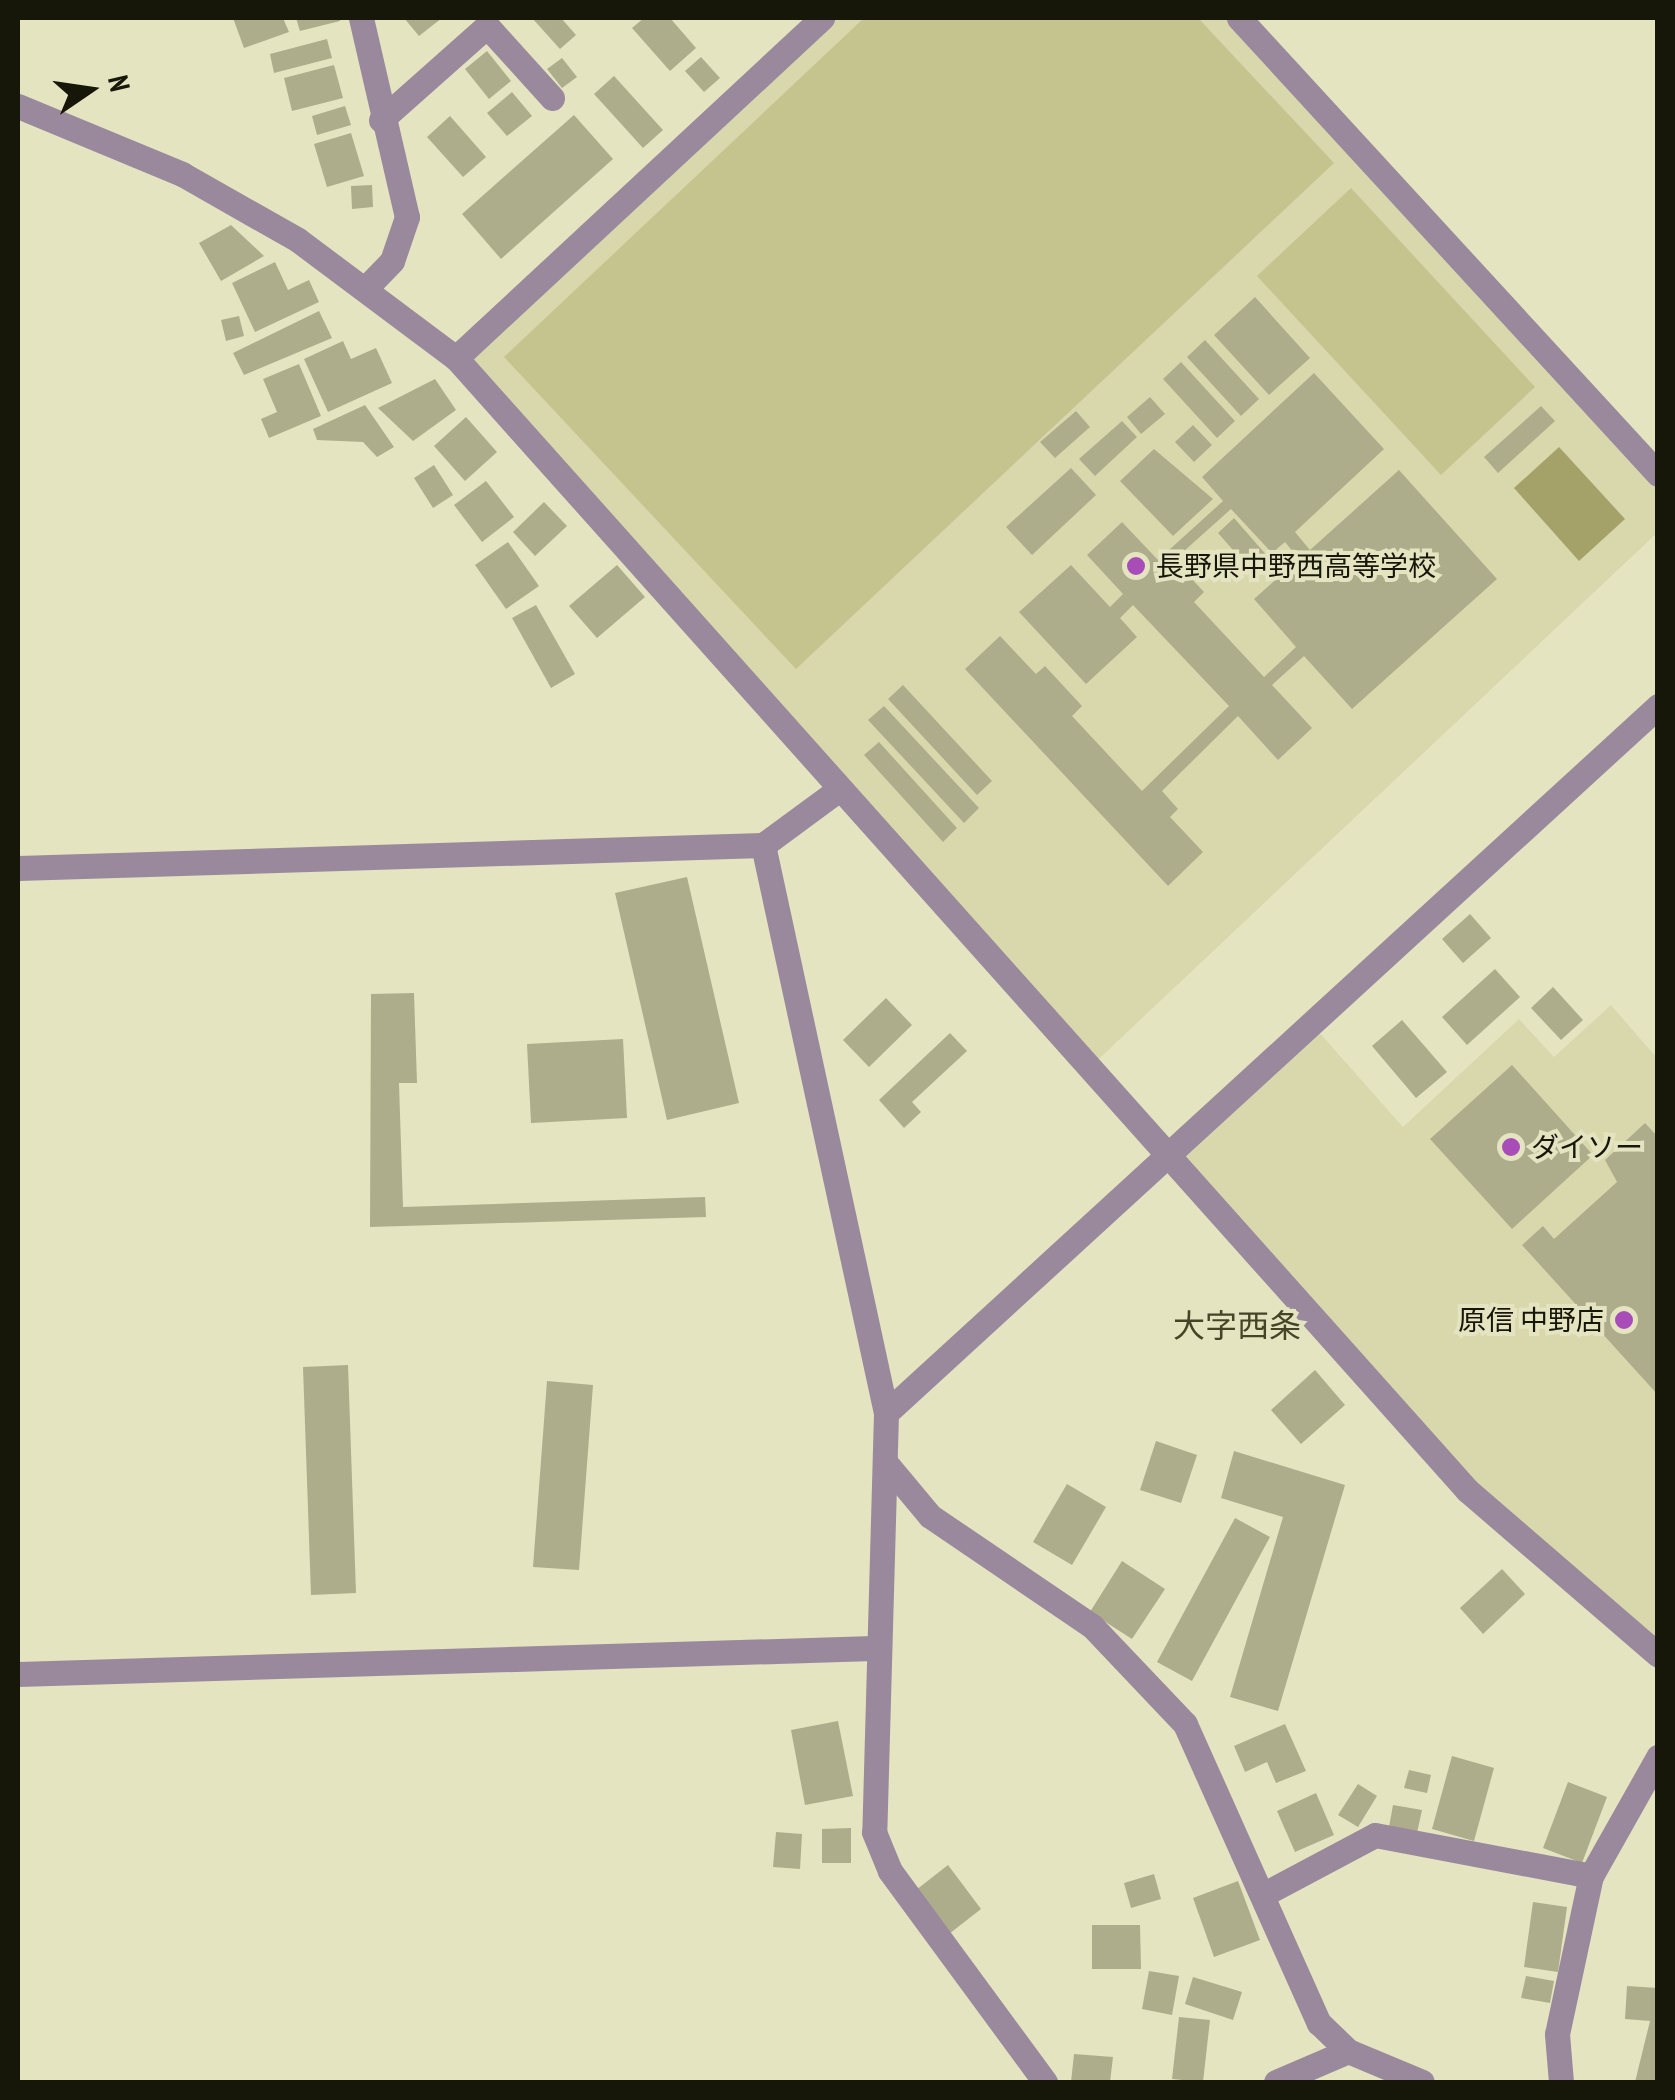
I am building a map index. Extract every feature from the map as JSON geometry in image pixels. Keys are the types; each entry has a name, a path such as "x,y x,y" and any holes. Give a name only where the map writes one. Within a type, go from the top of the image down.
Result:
{"street":[{"path":"361,18 380,120 407,217 392,261 365,289"},
{"path":"456,358 822,18"},
{"path":"1239,18 1658,474"},
{"path":"380,120 483,22 552,98"},
{"path":"18,106 182,174 365,289 456,358 1162,1156 1467,1490 1658,1655"},
{"path":"886,1413 1162,1156 1658,706"},
{"path":"18,868 763,845 838,790"},
{"path":"763,845 886,1413 874,1648 874,1832 890,1871 1046,2082"},
{"path":"884,1462 930,1516 1092,1626 1184,1724 1266,1893 1320,2023 1348,2052 1422,2082"},
{"path":"18,1674 874,1648"},
{"path":"1561,2082 1557,2034 1592,1876 1658,1757"},
{"path":"1266,1893 1375,1835 1592,1876"},
{"path":"1276,2082 1348,2052"}],"shaded area":[{"name":"長野県中野西高等学校","path":"822,18 1239,18 1657,474 1657,533 1087,1070 456,358"},
{"path":"864,18 1198,18 1334,163 796,669 504,357"},
{"path":"1351,188 1535,387 1441,475 1257,276"},
{"path":"1559,447 1625,519 1579,561 1514,488"},
{"path":"1611,1005 1657,1058 1657,1655 1578,1593 1163,1156 1310,1022 1403,1127 1519,1019 1554,1057"}],"building":[{"path":"233,18 283,18 289,32 244,48"},
{"path":"296,18 340,18 340,21 300,31"},
{"path":"404,18 442,18 419,36"},
{"path":"532,18 561,18 576,35 560,49"},
{"path":"644,18 670,18 696,48 670,71 632,28"},
{"path":"327,39 332,58 274,73 270,54"},
{"path":"487,51 511,81 489,99 465,69"},
{"path":"701,57 720,78 704,92 685,71"},
{"path":"562,58 577,77 562,88 547,69"},
{"path":"334,65 343,98 292,111 284,78"},
{"path":"614,76 663,130 643,148 594,94"},
{"path":"512,92 532,116 507,136 487,113"},
{"path":"345,106 351,125 317,135 312,116"},
{"path":"574,115 613,159 501,259 462,214"},
{"path":"450,116 486,157 463,177 427,137"},
{"path":"351,133 364,176 327,187 314,144"},
{"path":"372,185 373,207 352,209 351,186"},
{"path":"231,225 264,256 221,281 199,243"},
{"path":"275,262 288,290 309,280 319,302 255,332 232,283"},
{"path":"1255,297 1310,358 1269,395 1214,335"},
{"path":"319,311 332,338 244,375 233,353"},
{"path":"239,316 244,336 226,341 221,320"},
{"path":"1205,340 1259,399 1241,416 1187,357"},
{"path":"343,341 351,359 376,348 392,383 328,412 304,359"},
{"path":"1181,362 1235,421 1217,438 1163,379"},
{"path":"299,364 321,416 269,438 261,419 277,412 263,379"},
{"path":"1314,373 1384,449 1295,532 1310,550 1399,470 1497,579 1352,709 1304,656 1272,685 1312,728 1278,760 1238,716 1162,791 1178,809 1170,817 1203,852 1168,886 965,669 1000,636 1036,674 1045,666 1082,706 1072,716 1142,791 1229,706 1133,605 1120,618 1137,637 1086,684 1019,612 1071,565 1110,607 1123,594 1087,555 1122,522 1158,560 1223,501 1202,477","holes":["1231,509 1272,553 1285,542 1299,559 1254,599 1296,647 1264,677 1194,602 1204,592 1174,560"]},
{"path":"435,379 456,410 413,441 378,408"},
{"path":"1150,397 1165,414 1141,434 1127,417"},
{"path":"365,405 394,447 377,457 363,442 317,440 313,429"},
{"path":"1541,406 1555,421 1498,473 1484,457"},
{"path":"1076,411 1090,427 1055,458 1040,442"},
{"path":"466,417 497,452 465,481 434,446"},
{"path":"1122,421 1137,437 1095,476 1079,459"},
{"path":"1193,425 1212,445 1194,462 1175,442"},
{"path":"1154,449 1213,499 1173,536 1120,481"},
{"path":"434,465 453,495 433,508 414,478"},
{"path":"1071,468 1096,495 1032,555 1006,527"},
{"path":"486,481 514,517 482,542 454,505"},
{"path":"544,502 567,526 535,556 513,532"},
{"path":"1234,518 1269,558 1263,563 1248,567 1218,533"},
{"path":"508,542 539,586 506,609 475,565"},
{"path":"617,565 645,597 597,638 569,606"},
{"path":"536,605 575,674 551,688 512,618"},
{"path":"903,685 992,781 977,795 888,699"},
{"path":"884,706 979,808 964,823 868,720"},
{"path":"879,742 957,828 943,842 864,755"},
{"path":"687,877 739,1103 667,1120 615,893"},
{"path":"1470,914 1491,938 1463,963 1442,939"},
{"path":"1495,969 1520,997 1467,1045 1442,1017"},
{"path":"1553,987 1583,1020 1561,1040 1531,1008"},
{"path":"414,993 417,1083 399,1083 403,1207 705,1197 706,1217 370,1227 371,994"},
{"path":"886,998 912,1025 869,1067 843,1040"},
{"path":"1402,1020 1447,1072 1416,1098 1372,1046"},
{"path":"950,1033 967,1051 912,1102 921,1112 904,1128 879,1100"},
{"path":"623,1039 627,1118 531,1123 527,1044"},
{"name":"ダイソー","path":"1512,1065 1593,1155 1512,1229 1430,1139"},
{"name":"原信 中野店","path":"1645,1123 1658,1137 1658,1395 1522,1245 1543,1226 1554,1239 1617,1182 1605,1160"},
{"path":"348,1365 356,1593 311,1595 303,1367"},
{"path":"1315,1370 1345,1405 1301,1444 1271,1410"},
{"path":"547,1381 593,1385 579,1570 533,1567"},
{"path":"1156,1441 1197,1455 1181,1503 1140,1490"},
{"path":"1234,1451 1345,1485 1278,1711 1230,1697 1283,1517 1221,1498"},
{"path":"1067,1484 1106,1507 1072,1565 1033,1542"},
{"path":"1235,1518 1270,1537 1192,1681 1157,1662"},
{"path":"1122,1561 1165,1589 1132,1639 1090,1612"},
{"path":"1502,1569 1525,1594 1483,1634 1460,1608"},
{"path":"838,1721 853,1796 805,1805 791,1730"},
{"path":"1285,1724 1306,1771 1276,1783 1267,1762 1245,1772 1234,1746"},
{"path":"1452,1756 1494,1768 1474,1841 1432,1829"},
{"path":"1409,1770 1431,1775 1427,1793 1404,1788"},
{"path":"1568,1782 1607,1797 1582,1863 1543,1848"},
{"path":"1358,1784 1377,1796 1358,1827 1338,1815"},
{"path":"1316,1793 1334,1835 1295,1852 1277,1811"},
{"path":"1393,1805 1422,1810 1417,1833 1389,1827"},
{"path":"851,1828 851,1863 822,1863 822,1829"},
{"path":"776,1832 802,1834 800,1869 773,1867"},
{"path":"948,1865 981,1909 949,1934 916,1890"},
{"path":"1154,1874 1161,1899 1131,1908 1124,1883"},
{"path":"1238,1881 1260,1940 1214,1957 1193,1898"},
{"path":"1533,1902 1567,1907 1558,1972 1524,1967"},
{"path":"1092,1925 1140,1925 1141,1969 1092,1969"},
{"path":"1149,1971 1179,1976 1172,2015 1142,2009"},
{"path":"1526,1976 1554,1981 1550,2003 1521,1998"},
{"path":"1193,1977 1242,1992 1233,2020 1185,2004"},
{"path":"1627,1986 1658,1988 1658,2082 1635,2082 1650,2021 1625,2019"},
{"path":"1179,2017 1210,2020 1203,2082 1172,2079"},
{"path":"1074,2054 1113,2057 1110,2082 1071,2082"}],"place":[{"name":"長野県中野西高等学校","path":"1136,566"},
{"name":"ダイソー","path":"1511,1147"},
{"name":"原信 中野店","path":"1624,1320"}],"district":[{"name":"大字西条","path":"1237,1325"}]}
